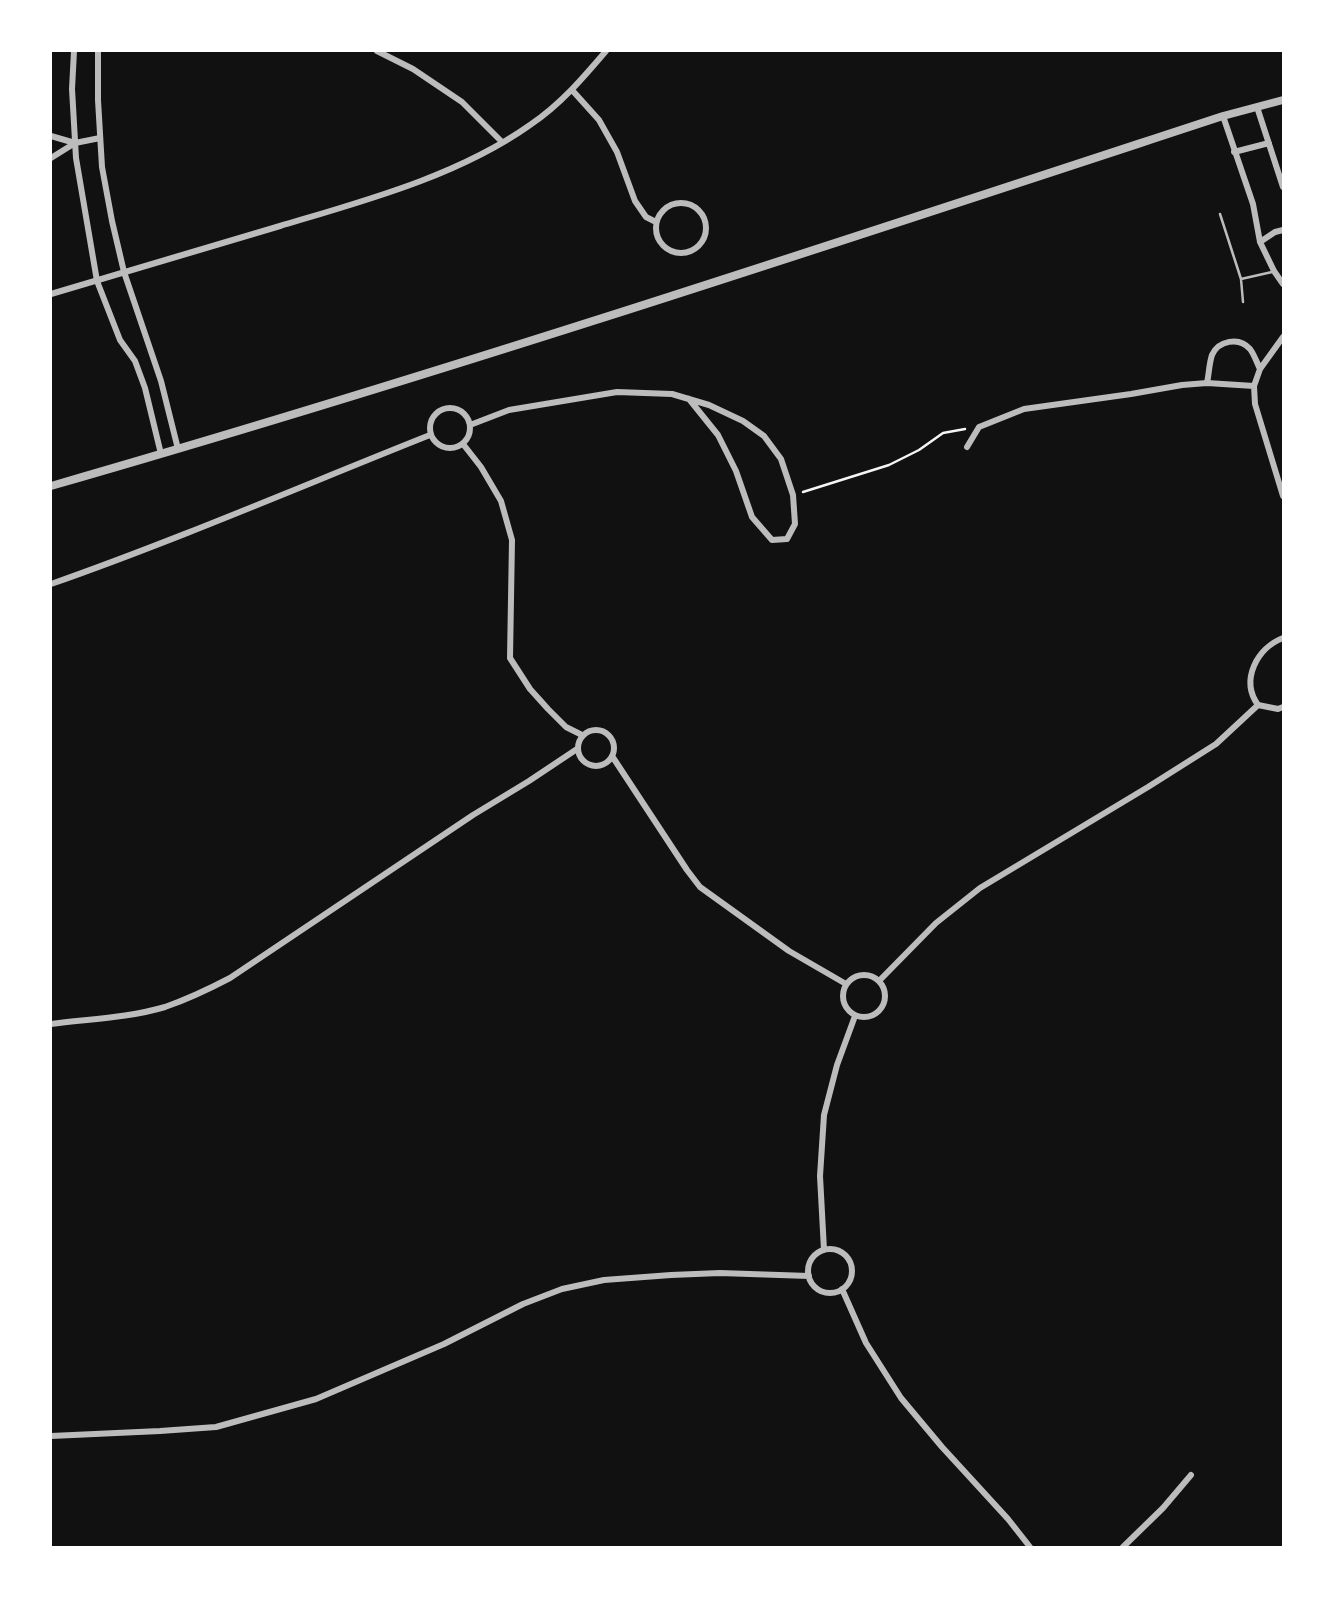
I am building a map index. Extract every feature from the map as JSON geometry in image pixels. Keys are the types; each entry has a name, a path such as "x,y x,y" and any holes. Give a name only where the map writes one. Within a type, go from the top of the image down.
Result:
{"street":[{"path":"74,51 72,89 75,143 97,281 120,340 135,361 145,388 161,454"},
{"path":"98,51 102,166 112,221 124,272 161,381 178,449"},
{"path":"377,51 413,69 462,102 502,142"},
{"path":"51,294 318,215 412,184 475,158 531,125 572,90 606,51"},
{"path":"572,90 599,120 617,152 635,201 646,217 656,222"},
{"path":"51,486 547,337 1223,116 1283,100"},
{"path":"1257,107 1283,187"},
{"path":"1223,116 1253,204 1260,242 1283,284"},
{"path":"51,136 75,143"},
{"path":"51,158 75,143 100,138"},
{"path":"1234,152 1269,144"},
{"path":"688,204 701,214 706,229 700,244 694,250 677,253 669,251 658,239 656,222 659,215 672,205 688,204"},
{"path":"1260,242 1283,230"},
{"path":"1283,337 1260,369 1254,386 1255,404 1283,496"},
{"path":"1207,383 1214,351 1227,342 1235,341 1249,348 1260,369"},
{"path":"967,447 979,427 1024,409 1182,385 1207,383 1254,386"},
{"path":"470,425 509,411 617,392 672,394 689,399 709,405 743,421 764,436 781,459 793,495 795,524 788,539 772,540 752,517 736,471 718,435 689,399"},
{"path":"445,408 464,413 470,425 467,438 457,447 444,448 430,435 430,421 438,411 445,408"},
{"path":"51,584 281,497 430,435"},
{"path":"463,444 481,467 501,501 512,540 510,658 530,689 548,709 566,727 582,735"},
{"path":"1283,638 1264,650 1256,660 1251,682 1253,698 1258,705 1278,709 1283,707"},
{"path":"879,981 936,923 980,888 1216,744 1258,705"},
{"path":"592,730 603,731 614,744 612,756 604,764 592,766 582,760 577,749 582,735 592,730"},
{"path":"51,1024 129,1015 162,1007 192,997 230,978 472,814 577,749"},
{"path":"612,756 700,887 789,951 846,984"},
{"path":"862,975 874,977 879,981 885,993 883,1006 879,1011 868,1018 848,1012 842,998 850,979 862,975"},
{"path":"824,1250 820,1176 824,1115 837,1065 855,1016"},
{"path":"824,1250 838,1250 848,1259 852,1272 847,1285 835,1292 822,1291 809,1276 810,1263 818,1252 824,1250"},
{"path":"51,1436 216,1427 316,1399 444,1345 523,1304 562,1289 604,1280 720,1273 809,1276"},
{"path":"842,1289 866,1343 901,1398 1030,1547"},
{"path":"1122,1547 1163,1508 1191,1475"}],"lane":[{"path":"1220,214 1241,279 1243,302"},
{"path":"1241,279 1274,271"}],"path":[{"path":"793,495 889,465 919,450 943,433 979,427"}]}
